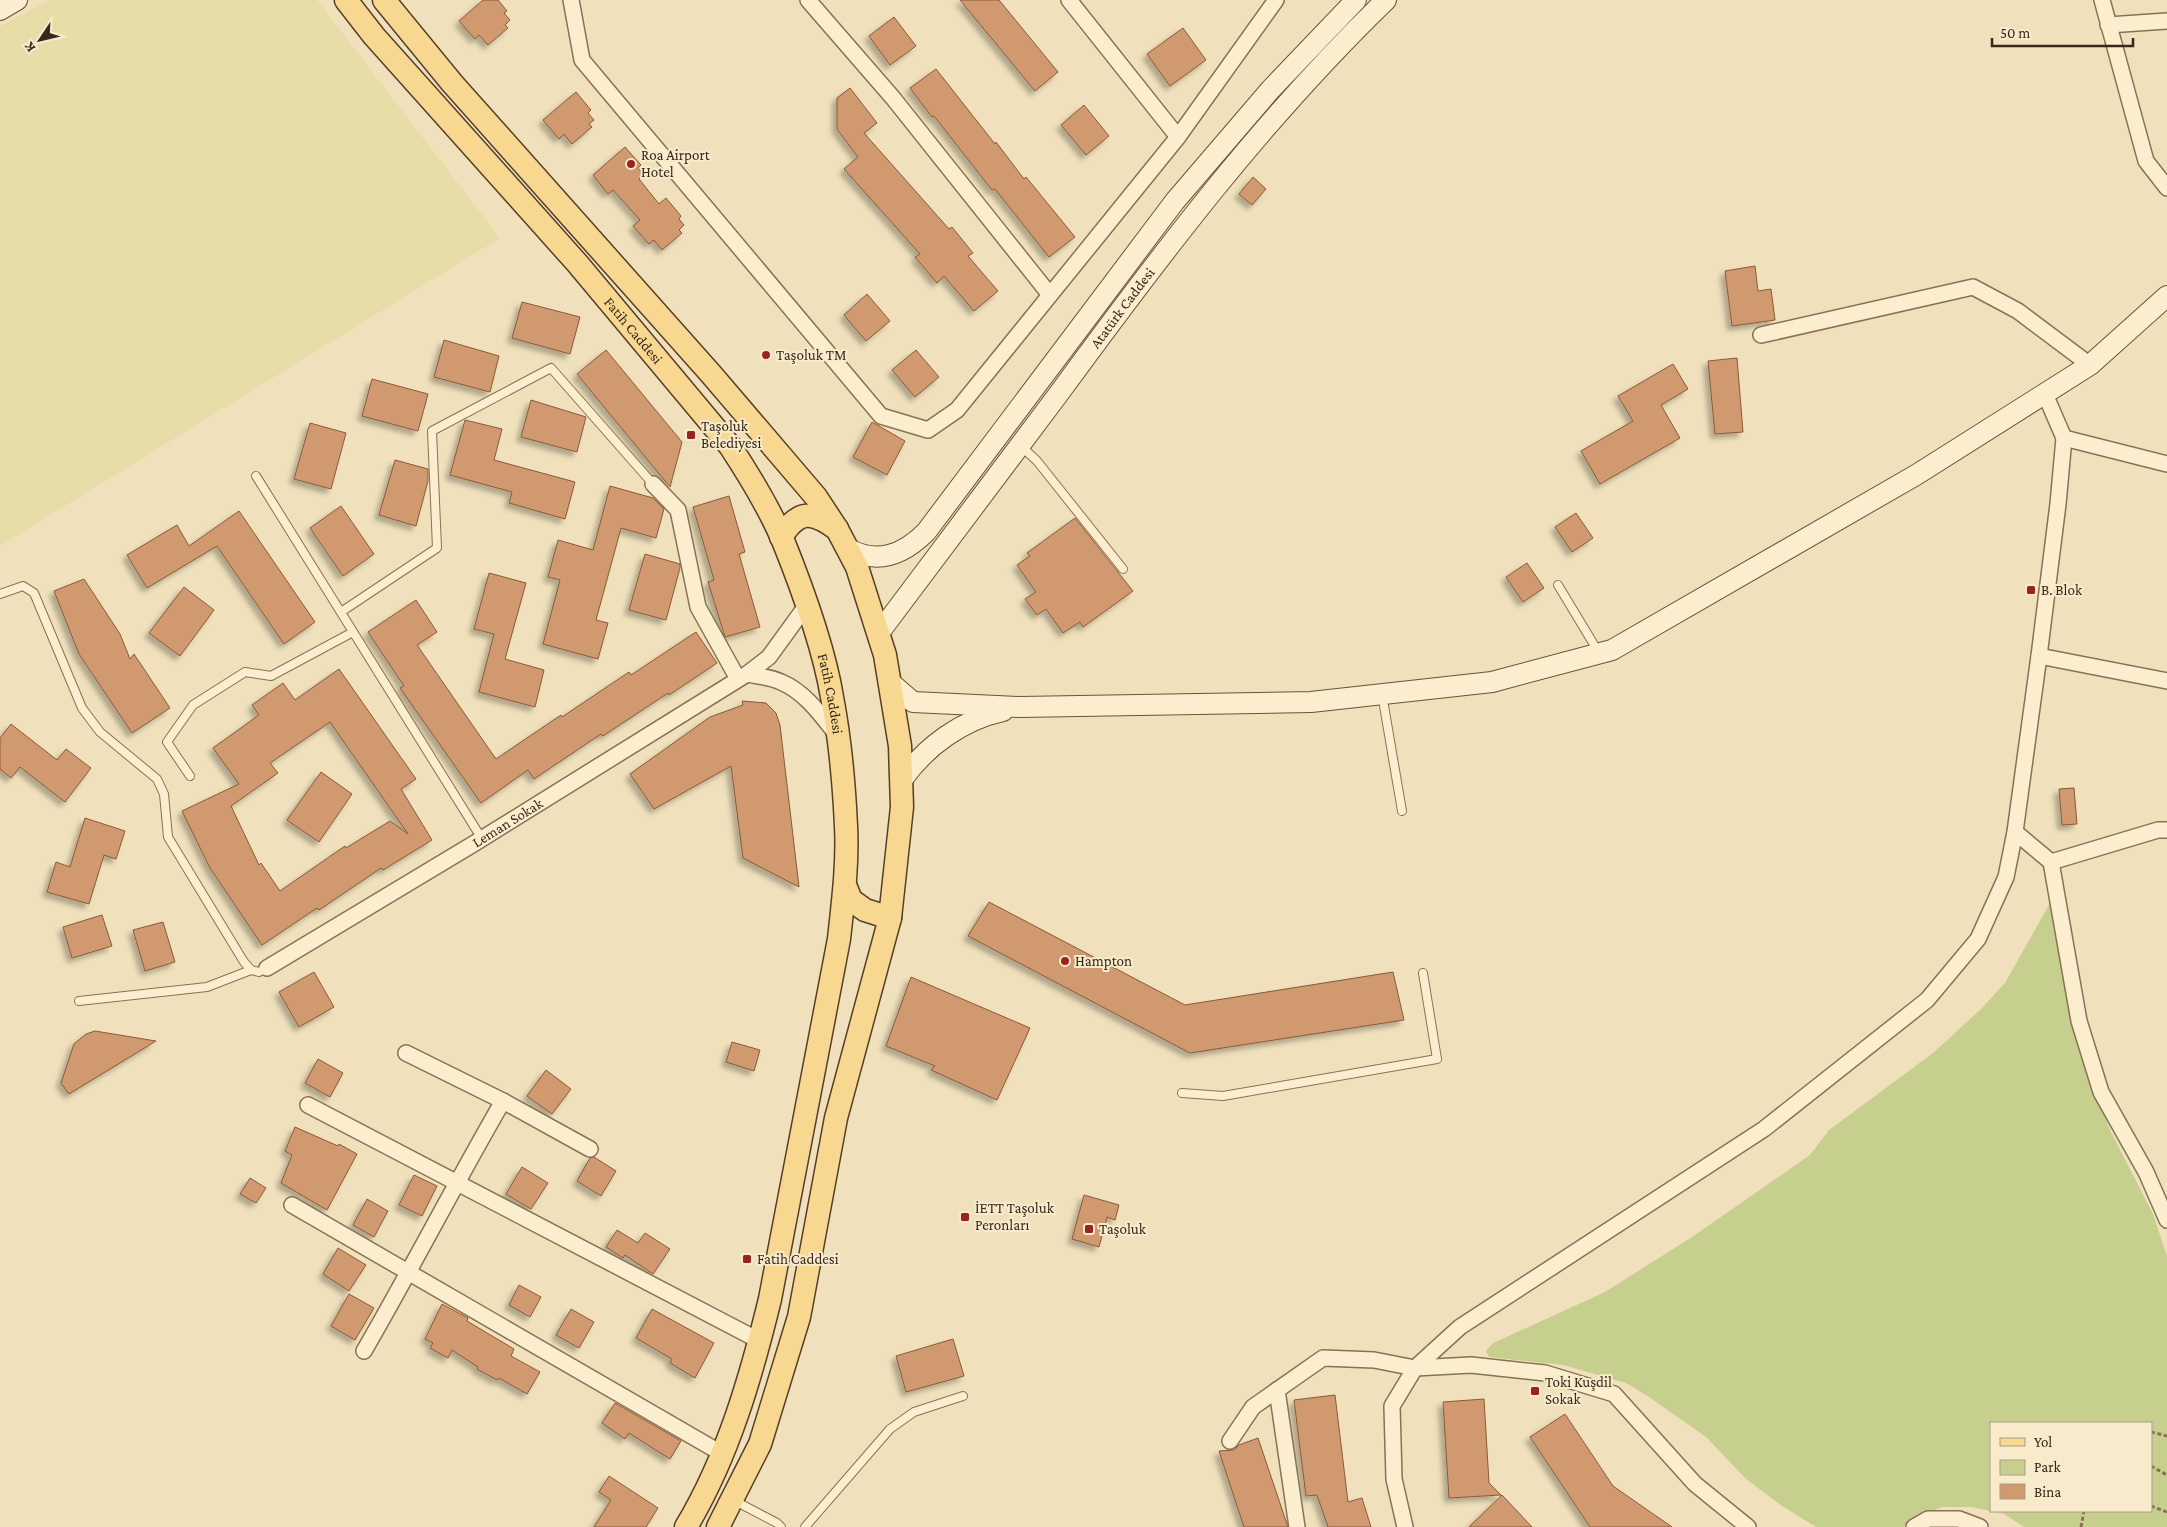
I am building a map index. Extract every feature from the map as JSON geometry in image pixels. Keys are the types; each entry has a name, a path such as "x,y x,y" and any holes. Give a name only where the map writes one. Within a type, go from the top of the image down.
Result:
{"main road":[{"path":"0,10 17,0"},
{"name":"Fatih Caddesi","path":"346,0 374,36 577,262 730,446 782,537 806,606 832,696 838,736 846,827 845,885 837,949 770,1299 760,1341 733,1428 686,1527"},
{"name":"Fatih Caddesi","path":"384,0 452,82 755,425 816,497 858,567 886,655 900,746 902,780 902,806 890,918 836,1118 799,1317 760,1444 732,1499"},
{"name":"Atatürk Caddesi","path":"879,633 1184,225 1293,97 1386,0"},
{"name":"Atatürk Caddesi","path":"842,538 860,555 881,557 915,542 926,532 1175,201 1271,90 1352,1"},
{"path":"891,683 913,702 1020,707 1311,702 1492,682 1612,650 1916,475 2045,394 2090,365 2167,296"},
{"path":"782,537 795,520 806,516 819,516 842,538"},
{"path":"902,780 923,753 967,723 991,714 1020,707"},
{"path":"845,885 851,900 865,910 890,918"},
{"path":"718,1527 732,1499"}],"street":[{"path":"571,0 582,60 881,416 928,430 957,410 1178,137 1276,0"},
{"path":"808,0 892,98 1050,295"},
{"path":"1069,0 1178,137"},
{"path":"2102,0 2146,161 2167,188"},
{"path":"1352,1 1366,19"},
{"path":"2108,25 2167,21"},
{"path":"1761,335 1973,287 2018,312 2090,365"},
{"path":"1405,1527 1394,1479 1392,1406 1415,1368 1460,1327 1764,1129 1927,1000 1978,939 2006,877 2015,832 2058,504 2064,438 2045,394"},
{"path":"2064,438 2167,464"},
{"path":"654,484 678,510 698,607 742,677 780,682 796,691 812,704 838,736"},
{"name":"Leman Sokak","path":"267,968 482,839 742,677 769,657 806,606"},
{"path":"2039,656 2167,681"},
{"path":"2050,862 2158,830 2167,830"},
{"path":"2015,832 2050,862 2079,1021 2101,1092 2151,1184 2167,1220"},
{"path":"406,1053 503,1101 590,1149"},
{"path":"364,1351 409,1273 456,1181 503,1101"},
{"path":"308,1105 760,1341"},
{"path":"2151,1184 2167,1183"},
{"path":"292,1205 721,1453"},
{"path":"1230,1441 1253,1407 1324,1358 1374,1360 1415,1368 1471,1365 1545,1373 1614,1394 1695,1484 1748,1527"},
{"path":"1277,1390 1297,1527"},
{"path":"1914,1527 1928,1519 1959,1519 1980,1527"}],"lane":[{"path":"341,612 437,548 432,431 551,368 654,484"},
{"path":"1020,445 1037,461 1123,569"},
{"path":"256,476 482,839"},
{"path":"1558,584 1599,653"},
{"path":"0,594 23,586 34,593 82,708 100,732 157,779 164,794 168,837 244,962 251,970 259,972 267,968"},
{"path":"190,776 167,742 193,705 245,672 271,676 353,632"},
{"path":"1382,694 1402,811"},
{"path":"79,1001 207,987 251,970"},
{"path":"1182,1093 1223,1096 1437,1058 1423,973"},
{"path":"805,1527 890,1429 914,1412 963,1396"},
{"path":"732,1499 777,1523 780,1527"}],"path":[{"path":"2152,1432 2167,1436"},
{"path":"2152,1467 2167,1475"},
{"path":"2152,1506 2167,1512"},
{"path":"2081,1527 2084,1512"}],"shaded area":[{"path":"50,0 317,0 500,238 0,546 0,26"}],"green space":[{"path":"2054,896 2100,1103 2110,1130 2153,1214 2167,1256 2167,1527 2024,1527 2004,1514 1995,1512 2152,1512 2152,1422 1990,1422 1990,1511 1972,1507 1943,1507 1920,1515 1903,1527 1816,1527 1782,1506 1746,1479 1706,1437 1626,1383 1563,1365 1489,1357 1486,1351 1493,1343 1605,1292 1692,1237 1810,1155 1829,1130 1933,1053 1981,1009 2005,983"}],"building":[{"path":"483,0 498,0 507,11 504,13 510,20 505,25 508,28 488,45 479,35 475,39 459,21"},
{"path":"960,0 999,0 1058,72 1035,91"},
{"path":"894,17 916,46 890,65 869,36"},
{"path":"1183,28 1206,60 1170,86 1147,54"},
{"path":"936,69 995,144 996,142 1024,179 1026,177 1075,237 1049,257 910,88"},
{"path":"850,88 877,123 864,133 949,229 952,227 973,253 968,256 998,291 974,311 944,276 937,283 915,257 920,254 844,169 858,157 837,129 837,98"},
{"path":"576,92 591,110 588,113 594,120 589,124 592,127 572,144 564,134 559,139 543,120"},
{"path":"1084,105 1109,136 1086,155 1061,125"},
{"path":"625,147 641,165 638,168 644,175 639,179 659,204 666,198 681,216 679,219 684,225 679,230 682,233 662,250 654,240 649,244 633,226 640,220 613,190 608,194 593,175"},
{"path":"1253,177 1266,189 1252,205 1239,194"},
{"path":"1755,266 1758,291 1771,289 1775,320 1732,326 1725,271"},
{"path":"867,294 890,321 866,341 844,315"},
{"path":"522,302 580,317 570,354 512,338"},
{"path":"444,340 499,356 490,392 434,377"},
{"path":"606,350 682,442 670,487 577,374"},
{"path":"916,350 939,377 915,397 892,370"},
{"path":"1737,358 1743,432 1715,434 1708,361"},
{"path":"1673,364 1688,389 1661,405 1680,438 1600,484 1581,451 1633,421 1618,396"},
{"path":"372,379 428,394 418,431 362,416"},
{"path":"531,400 586,417 577,452 521,437"},
{"path":"465,420 502,429 494,460 575,482 565,519 509,503 512,492 450,475"},
{"path":"872,422 905,441 887,475 853,457"},
{"path":"310,423 346,433 331,489 294,479"},
{"path":"395,460 428,469 428,481 416,526 379,515"},
{"path":"610,486 653,498 664,509 656,538 621,528 596,620 608,623 598,659 543,644 560,580 548,577 558,540 593,550"},
{"path":"729,496 745,552 739,554 760,627 725,637 708,582 714,580 693,507"},
{"path":"341,506 374,554 343,576 310,528"},
{"path":"239,511 315,622 284,644 217,546 147,588 127,555 177,525 189,546"},
{"path":"1576,513 1593,538 1572,552 1555,527"},
{"path":"1075,518 1133,591 1083,627 1080,622 1063,633 1046,609 1037,615 1025,599 1036,592 1017,565 1030,556 1027,553"},
{"path":"645,554 680,564 666,620 629,610"},
{"path":"1527,563 1544,588 1523,602 1506,577"},
{"path":"489,573 526,583 505,659 544,670 535,707 479,692 494,634 474,629"},
{"path":"84,579 120,634 130,659 134,654 170,708 132,733 79,654 54,591"},
{"path":"184,587 214,610 180,656 149,633"},
{"path":"416,600 437,632 417,645 496,759 561,715 562,717 629,672 631,675 696,632 717,663 603,736 601,734 534,779 528,770 481,803 400,688 404,686 368,632"},
{"path":"339,669 416,779 401,789 432,840 383,870 381,868 319,910 317,908 262,945 210,868 182,811 239,784 213,748 259,715 252,705 283,683 295,700","holes":["330,722 408,834 390,821 346,848 345,846 280,891 261,863 259,865 231,806 278,773 270,763"]},
{"path":"742,701 766,703 776,713 780,725 799,887 743,858 731,766 654,809 630,774 710,717 743,705"},
{"path":"11,724 57,760 66,749 91,768 65,802 20,767 11,778 0,769 0,738"},
{"path":"321,772 352,794 319,842 287,820"},
{"path":"2074,788 2077,824 2062,825 2059,789"},
{"path":"85,818 125,831 116,859 104,855 89,904 47,892 56,862 70,867"},
{"path":"989,902 1185,1005 1393,972 1404,1020 1190,1053 968,936"},
{"path":"102,915 112,946 72,958 63,927"},
{"path":"163,922 175,962 145,971 133,930"},
{"path":"314,972 334,1007 299,1027 279,992"},
{"path":"911,977 1030,1028 997,1100 931,1070 935,1066 886,1046"},
{"path":"95,1031 156,1041 69,1094 61,1083 74,1044 86,1034"},
{"path":"732,1042 760,1050 754,1071 726,1062"},
{"path":"318,1059 343,1073 330,1097 305,1083"},
{"path":"546,1070 571,1089 552,1114 527,1096"},
{"path":"295,1127 338,1146 339,1144 357,1154 327,1210 281,1183 292,1155 285,1151"},
{"path":"594,1157 616,1171 601,1196 577,1181 590,1158"},
{"path":"522,1167 548,1183 531,1209 506,1194"},
{"path":"414,1175 437,1186 422,1216 399,1205"},
{"path":"250,1178 266,1188 256,1203 240,1194"},
{"name":"Taşoluk","path":"1084,1195 1119,1205 1115,1220 1107,1217 1099,1247 1072,1239"},
{"path":"367,1199 388,1211 374,1237 353,1225"},
{"path":"617,1230 638,1243 645,1233 670,1249 653,1274 625,1255 623,1258 606,1247"},
{"path":"338,1248 366,1265 349,1291 323,1274"},
{"path":"519,1285 541,1297 530,1317 509,1305"},
{"path":"349,1294 374,1308 355,1340 331,1326"},
{"path":"442,1304 468,1318 467,1321 514,1349 511,1356 540,1372 527,1394 499,1378 497,1380 477,1369 478,1367 452,1350 448,1358 430,1348 433,1343 425,1339"},
{"path":"571,1309 594,1322 579,1348 556,1335"},
{"path":"652,1309 714,1343 695,1378 670,1363 672,1359 636,1338"},
{"path":"953,1339 964,1376 906,1392 896,1356"},
{"path":"1335,1395 1348,1502 1362,1498 1371,1527 1328,1527 1317,1495 1306,1496 1294,1400"},
{"path":"1484,1399 1489,1483 1501,1495 1449,1498 1443,1402"},
{"path":"615,1403 681,1441 670,1459 629,1433 625,1439 602,1423"},
{"path":"1565,1414 1613,1486 1672,1527 1590,1527 1530,1437"},
{"path":"1258,1438 1288,1527 1244,1527 1219,1451 1234,1450 1239,1445"},
{"path":"609,1476 658,1508 646,1527 594,1527 611,1500 599,1492"},
{"path":"1502,1495 1532,1527 1469,1527"}],"place":[{"name":"Roa Airport Hotel","path":"631,164"},
{"name":"Taşoluk TM","path":"766,355"},
{"name":"Taşoluk Belediyesi","path":"691,435"},
{"name":"B. Blok","path":"2031,590"},
{"name":"Hampton","path":"1065,961"},
{"name":"İETT Taşoluk Peronları","path":"965,1217"},
{"name":"Taşoluk","path":"1089,1229"},
{"name":"Fatih Caddesi","path":"747,1259"},
{"name":"Toki Kuşdil Sokak","path":"1535,1391"}]}
